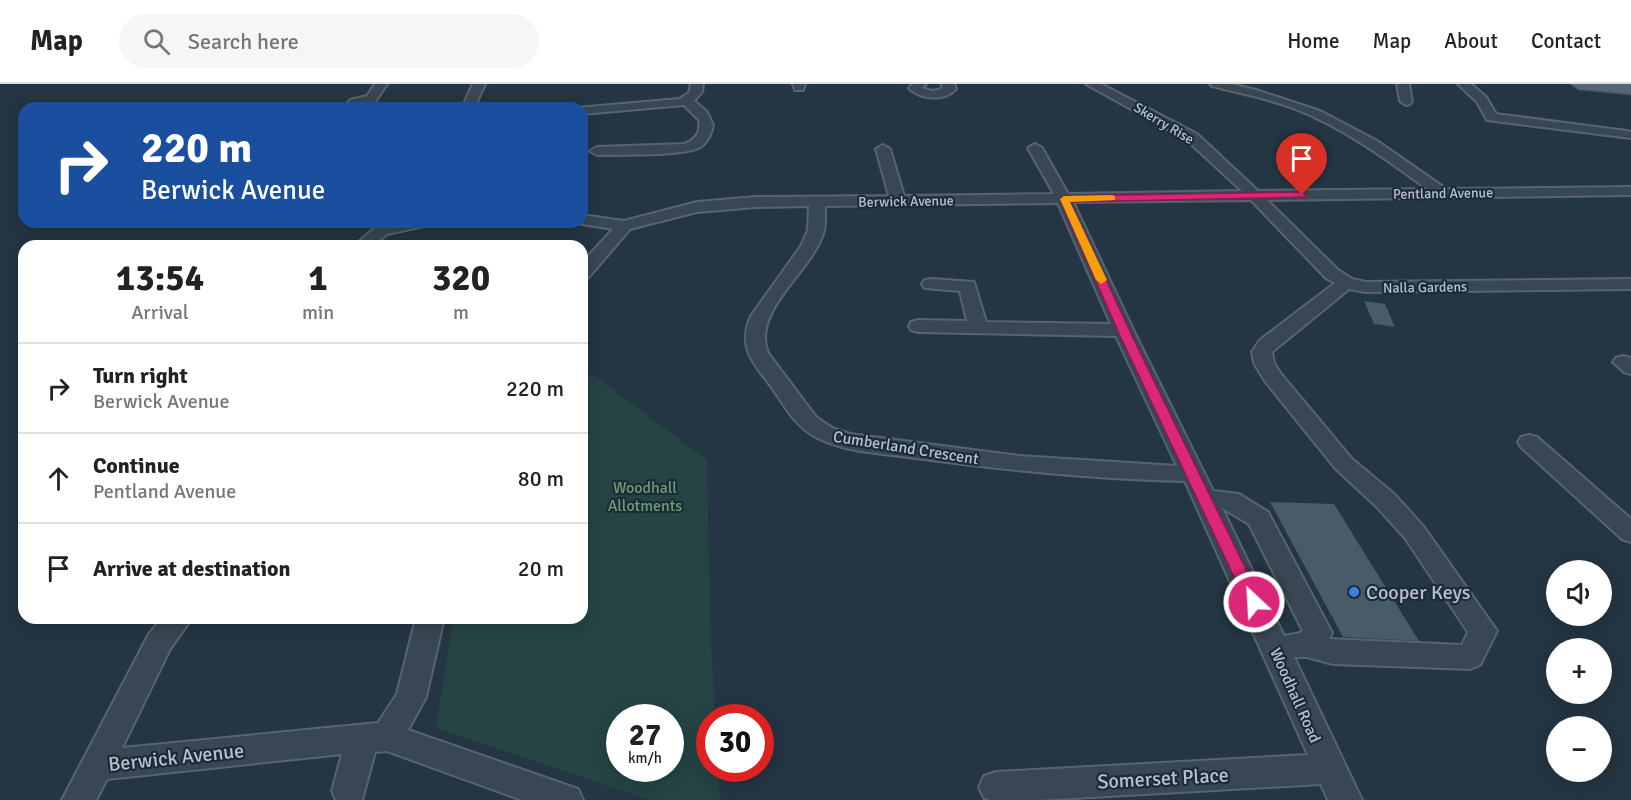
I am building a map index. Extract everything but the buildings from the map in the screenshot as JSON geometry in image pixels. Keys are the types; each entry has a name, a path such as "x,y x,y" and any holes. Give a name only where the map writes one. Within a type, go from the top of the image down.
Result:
{"main road":[{"path":"1580,84 1631,89"}],"street":[{"path":"358,102 371,99 381,84"},
{"path":"470,102 478,84"},
{"path":"588,110 655,106 685,101 696,93 698,84"},
{"path":"920,84 915,88 917,91 932,95 948,92 950,89 948,84"},
{"name":"Skerry Rise","path":"1092,84 1191,136 1255,196"},
{"path":"1216,84 1283,101 1309,111 1374,145 1442,193"},
{"path":"1403,84 1406,101"},
{"path":"1464,84 1482,100 1491,117 1628,135"},
{"path":"597,151 685,148 698,144 706,132 706,118 699,109 685,101"},
{"name":"Woodhall Road","path":"1035,148 1064,199 1345,800"},
{"path":"884,149 898,201"},
{"name":"Pentland Avenue","path":"1255,196 1631,191"},
{"path":"1255,196 1332,274 1346,283 1267,344 1262,352 1264,363 1344,464 1385,500 1414,532 1483,631 1470,657 1333,652 1307,645 1274,645"},
{"name":"Berwick Avenue","path":"624,226 697,207 756,202 1255,196"},
{"name":"Cumberland Crescent","path":"817,202 818,222 814,235 808,248 758,320 754,330 754,340 757,352 799,412 818,431 847,441 1041,466 1095,471 1192,474"},
{"path":"588,221 624,226"},
{"path":"588,267 624,226"},
{"path":"370,240 382,230 392,228"},
{"name":"Nalla Gardens","path":"1346,283 1365,287 1631,284"},
{"path":"931,284 968,286 978,328"},
{"path":"918,326 1124,330"},
{"path":"1529,442 1631,532"},
{"path":"1204,499 1230,500 1259,518 1318,633 1307,645"},
{"name":"Berwick Avenue","path":"97,765 159,642 173,624"},
{"path":"349,790 374,737 411,697 429,624"},
{"name":"Berwick Avenue","path":"97,765 374,737 566,800"},
{"path":"79,800 97,765"},
{"name":"Somerset Place","path":"996,788 1330,769"}],"green space":[{"name":"Woodhall Allotments","path":"592,374 707,460 714,704 696,704 696,782 719,782 720,800 650,800 436,728 452,624 588,624 588,378"}],"slow traffic":[{"path":"1101,280 1064,199 1111,198"}],"place":[{"name":"Cooper Keys","path":"1354,592"}],"route":[{"path":"1254,602 1127,338 1064,199 1302,195"}]}
